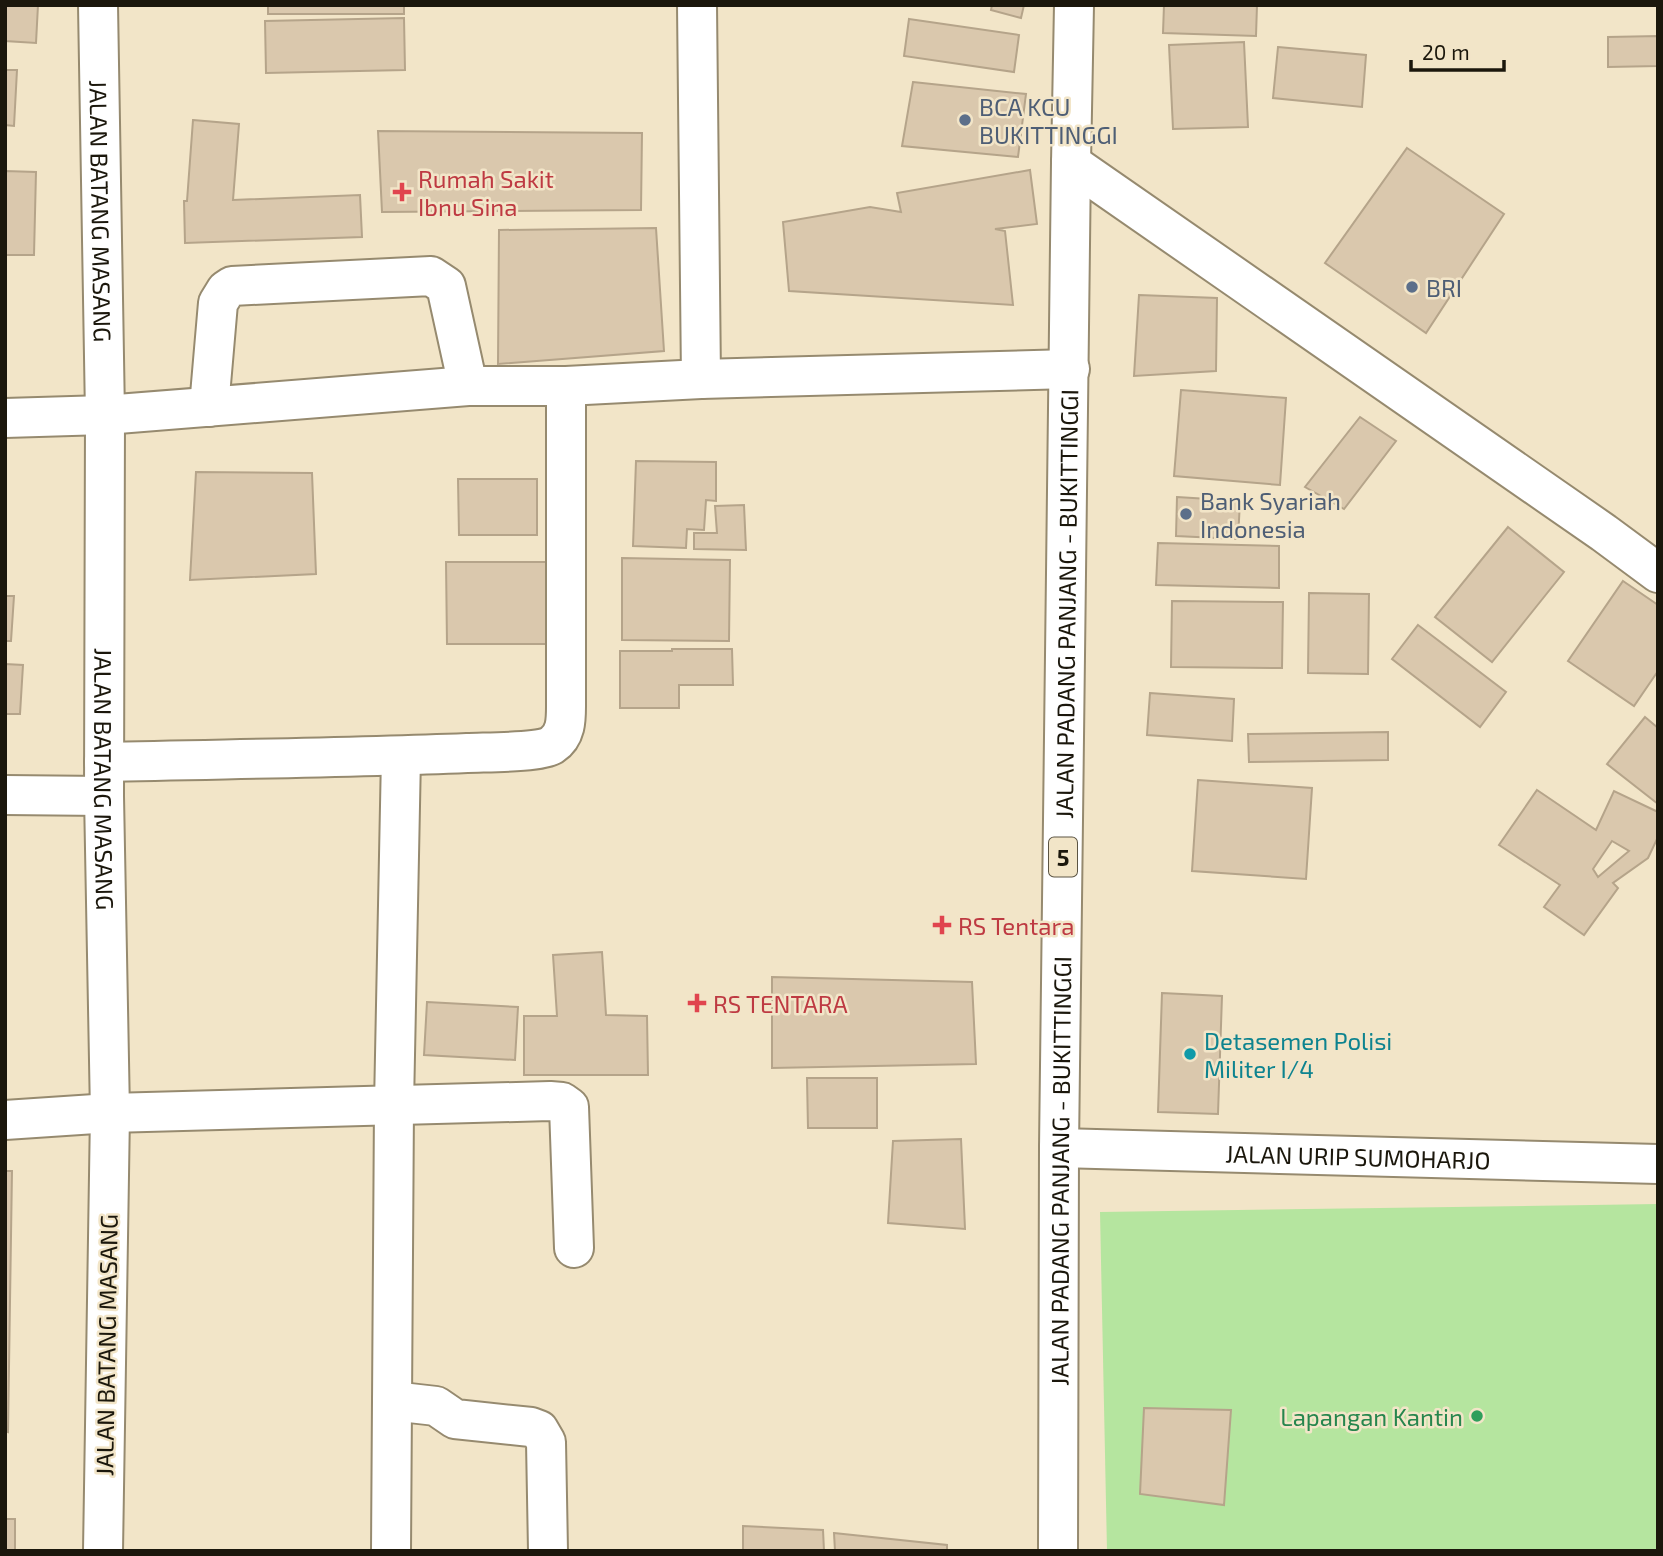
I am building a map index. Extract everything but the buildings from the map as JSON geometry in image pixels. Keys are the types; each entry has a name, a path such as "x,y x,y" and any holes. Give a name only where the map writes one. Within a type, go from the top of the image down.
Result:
{"main road":[{"name":"JALAN BATANG MASANG","path":"98,5 105,415 104,779 110,1113 103,1551"},
{"path":"698,5 701,379"},
{"name":"JALAN PADANG PANJANG - BUKITTINGGI","path":"1058,1551 1059,1148 1074,5"},
{"path":"1071,163 1658,573"},
{"path":"209,407 218,303 232,286 431,276 446,286 468,386"},
{"path":"5,418 105,415 468,386 566,386 701,379 1070,369"},
{"path":"5,795 104,779 549,747 561,738 565,724 566,386"},
{"path":"391,1551 394,1105 401,756"},
{"path":"5,1120 110,1113 562,1102 569,1107 574,1248"},
{"name":"JALAN URIP SUMOHARJO","path":"1059,1148 1658,1164"},
{"path":"392,1401 436,1406 455,1419 539,1430 546,1442 548,1551"}],"green space":[{"path":"1658,1204 1658,1551 1107,1551 1100,1212"}],"place":[{"name":"BCA KCU BUKITTINGGI","path":"965,120"},
{"name":"Rumah Sakit Ibnu Sina","path":"402,192"},
{"name":"BRI","path":"1412,287"},
{"name":"Bank Syariah Indonesia","path":"1186,514"},
{"name":"RS Tentara","path":"942,925"},
{"name":"RS TENTARA","path":"697,1003"},
{"name":"Detasemen Polisi Militer I/4","path":"1190,1054"},
{"name":"Lapangan Kantin","path":"1477,1416"}]}
